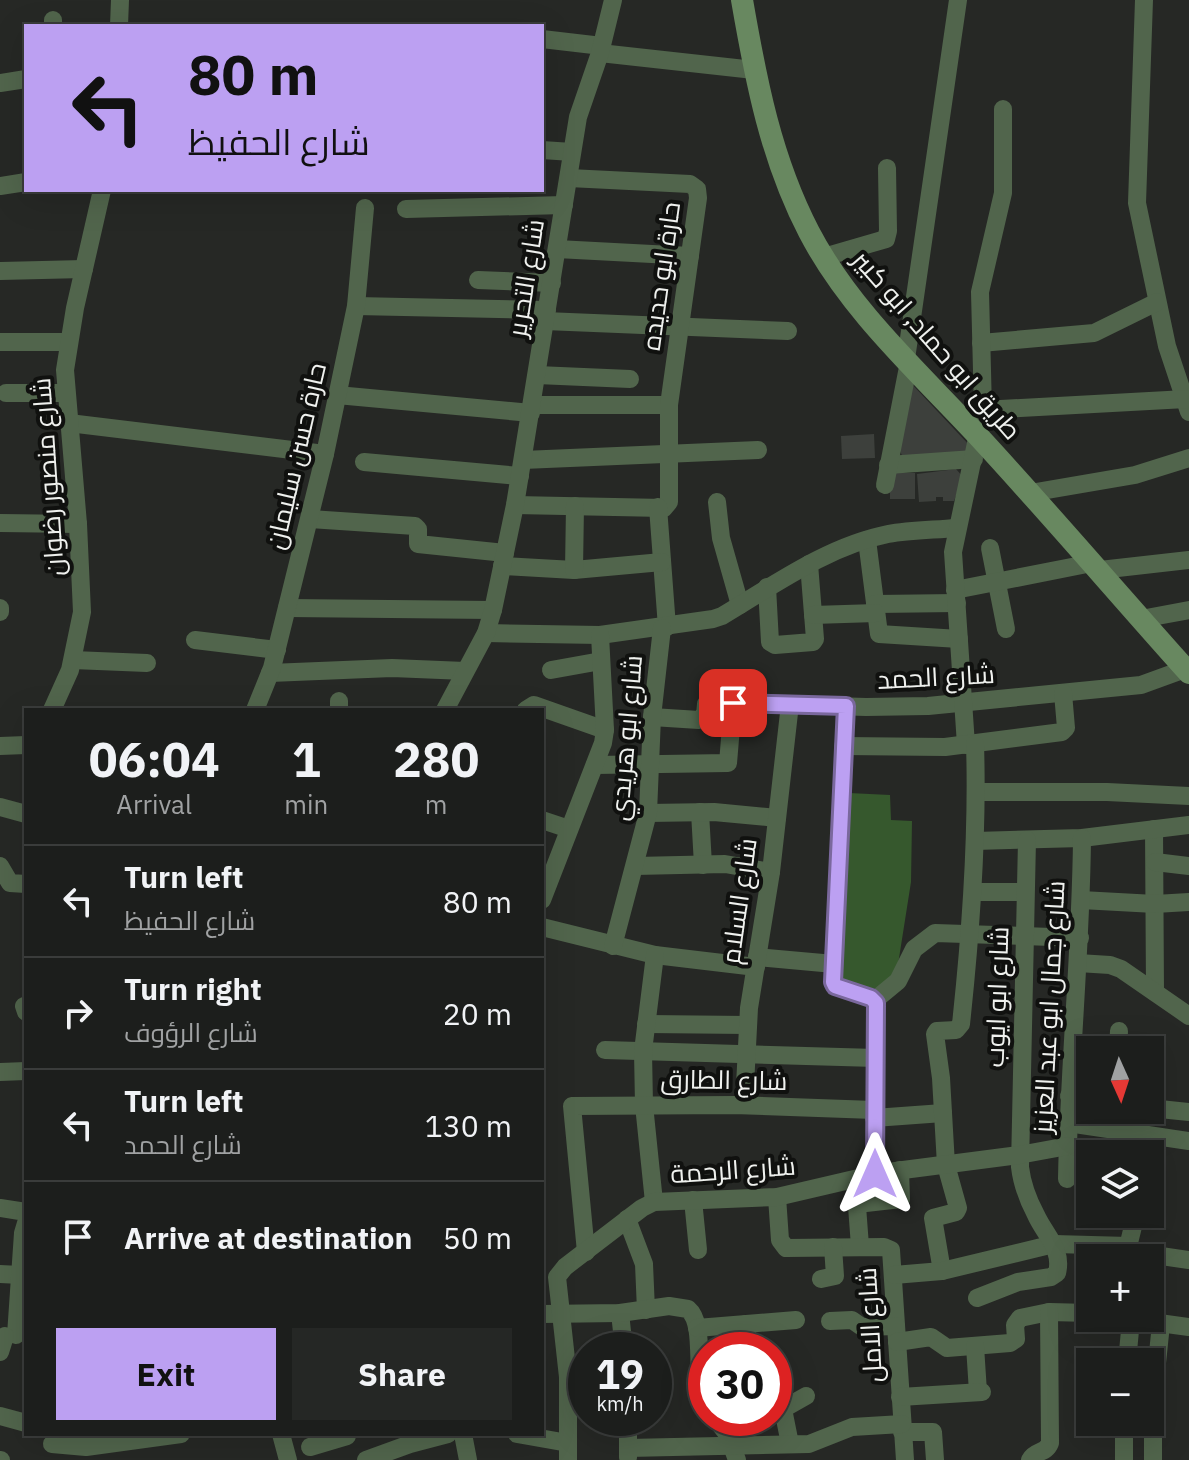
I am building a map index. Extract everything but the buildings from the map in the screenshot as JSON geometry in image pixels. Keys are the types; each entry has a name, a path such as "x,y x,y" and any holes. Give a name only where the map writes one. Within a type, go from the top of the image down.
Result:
{"main road":[{"name":"طريق ابو حماد, ابو كبير","path":"742,0 754,70 776,156 792,196 824,257 873,323 1186,667"}],"street":[{"path":"119,24 120,0"},
{"name":"شارع التحرير","path":"446,708 486,633 493,610 522,468 578,117 601,50 613,0"},
{"path":"885,485 908,360 958,0"},
{"path":"983,410 1187,405 1182,367 1167,346 1137,192 1144,0"},
{"path":"544,39 754,70"},
{"path":"0,83 24,79"},
{"path":"942,1271 933,1218 956,1212 958,1208 946,1165 935,1034 939,1030 956,1030 962,1020 973,892 977,792 963,703 952,561 956,528 983,410 979,309 983,276 1003,193 1003,109"},
{"path":"544,150 572,152"},
{"path":"824,257 886,239 887,168"},
{"name":"حارة ابو حديده","path":"569,178 694,185 698,198 669,405 662,562"},
{"path":"0,186 24,182"},
{"name":"شارع منصور رضوان","path":"53,708 73,660 83,597 65,370 68,342 102,192"},
{"path":"406,209 564,205"},
{"name":"حارة حسن سليمان","path":"256,708 277,650 325,454 356,306 365,208"},
{"path":"557,249 690,256"},
{"path":"0,271 84,269"},
{"path":"478,280 552,283"},
{"path":"981,343 1094,333 1157,302"},
{"path":"356,306 788,331"},
{"path":"0,342 68,342"},
{"path":"537,375 630,379"},
{"path":"6,393 66,393"},
{"path":"337,395 531,409 669,405"},
{"path":"69,423 325,454"},
{"path":"364,462 522,468 667,454 758,450"},
{"path":"1030,493 1135,475 1189,458"},
{"path":"888,465 974,459"},
{"path":"717,502 721,538 740,605"},
{"path":"515,505 664,504"},
{"path":"574,570 575,506"},
{"path":"310,519 415,526 418,529 418,544 574,570 662,562"},
{"path":"0,523 78,524"},
{"path":"486,633 600,635 664,628 722,616 809,564 867,540 906,531 956,528"},
{"path":"867,540 881,635 959,639"},
{"path":"990,548 1006,629"},
{"path":"813,615 956,597 997,583 1096,566 1189,560"},
{"name":"شارع ابو هريدي","path":"613,946 648,813 652,717 664,628 662,562"},
{"path":"767,587 770,642 775,645 812,642 815,637 809,564"},
{"path":"287,608 493,610"},
{"path":"1141,619 1189,610"},
{"path":"544,895 595,765 605,730 600,635"},
{"path":"195,640 277,650"},
{"path":"73,660 147,663"},
{"path":"551,670 601,661"},
{"name":"شارع الحمد","path":"652,717 699,720 704,717 707,702 908,707 963,703 1141,685 1186,667"},
{"path":"270,673 392,668 465,671"},
{"path":"843,746 922,748 1064,731 1063,693"},
{"path":"595,765 728,763 733,703"},
{"name":"شارع السلام","path":"744,1105 748,1025 771,872 790,704"},
{"path":"846,706 833,973 835,986 875,1000"},
{"path":"544,709 605,730"},
{"path":"0,749 24,745"},
{"path":"977,792 1107,792 1189,796"},
{"path":"0,807 24,813"},
{"path":"648,813 700,812 777,818"},
{"path":"700,812 703,865"},
{"path":"544,821 569,829"},
{"path":"975,841 1082,838 1189,825"},
{"path":"1154,829 1155,992"},
{"name":"شارع جمال ابو عبد العزيز","path":"1067,1179 1082,838"},
{"name":"شارع ابو ايوب","path":"1027,840 1019,1155 1022,1178 1031,1204 1054,1244"},
{"path":"1155,862 1189,866"},
{"path":"635,866 736,865 771,872"},
{"path":"0,866 10,883 24,884"},
{"path":"973,892 1025,892"},
{"path":"1081,900 1155,904 1189,902"},
{"path":"544,928 655,955 757,962 833,973"},
{"path":"875,1000 898,981 914,949 935,933 1080,938"},
{"path":"654,1202 644,1105 643,1051 655,955"},
{"path":"1078,963 1110,965 1121,969 1189,1016"},
{"path":"875,1000 875,1174"},
{"path":"646,1024 748,1025"},
{"path":"605,1050 876,1058"},
{"path":"0,1072 24,1071"},
{"path":"1069,1096 1076,1097"},
{"name":"شارع الطارق","path":"586,1252 572,1106 744,1105 874,1114 943,1113"},
{"path":"1164,1109 1189,1112"},
{"path":"1068,1123 1189,1141"},
{"name":"شارع الرحمة","path":"551,1314 557,1277 565,1267 654,1202 777,1197 875,1174 1068,1146"},
{"path":"857,1204 900,1201 900,1170"},
{"path":"855,1179 860,1246"},
{"name":"شارع الامل","path":"777,1197 783,1246 790,1249 860,1246 889,1249 892,1253 905,1460"},
{"path":"693,1200 698,1250"},
{"path":"0,1208 24,1212"},
{"path":"627,1219 644,1264 646,1310"},
{"path":"9,1338 24,1230"},
{"path":"894,1275 942,1271 1054,1244 1076,1246"},
{"path":"977,1298 1057,1273 1054,1244"},
{"path":"821,1279 835,1276 833,1247"},
{"path":"1164,1257 1189,1260"},
{"path":"0,1274 20,1275"},
{"path":"1030,1460 1034,1453 1046,1450 1050,1443 1042,1277"},
{"path":"568,1356 551,1314 620,1313 669,1306 688,1309 695,1316 697,1332"},
{"path":"620,1313 622,1332"},
{"path":"830,1321 849,1320 862,1327 931,1337 947,1348 1013,1342 1017,1321 1043,1313 1076,1313"},
{"path":"697,1328 796,1320"},
{"path":"746,1324 747,1332"},
{"path":"1164,1324 1189,1327"},
{"path":"900,1397 980,1392 975,1346"},
{"path":"790,1444 783,1409 806,1396"},
{"path":"0,1416 24,1422"},
{"path":"628,1454 735,1453 816,1443 852,1427 933,1432 935,1460"},
{"path":"51,1446 86,1447 166,1436"},
{"path":"282,1436 288,1460"},
{"path":"310,1447 344,1436"},
{"path":"347,1436 356,1460"},
{"path":"366,1460 419,1451 440,1436"},
{"path":"463,1436 468,1460"},
{"path":"523,1436 568,1452"},
{"path":"1124,1436 1124,1460"},
{"path":"1153,1436 1153,1460"}],"green space":[{"path":"849,793 890,795 891,820 912,821 911,882 894,990 838,986"}],"route":[{"path":"733,703 846,706 833,982 835,986 875,1000 877,1006 875,1174"}]}
